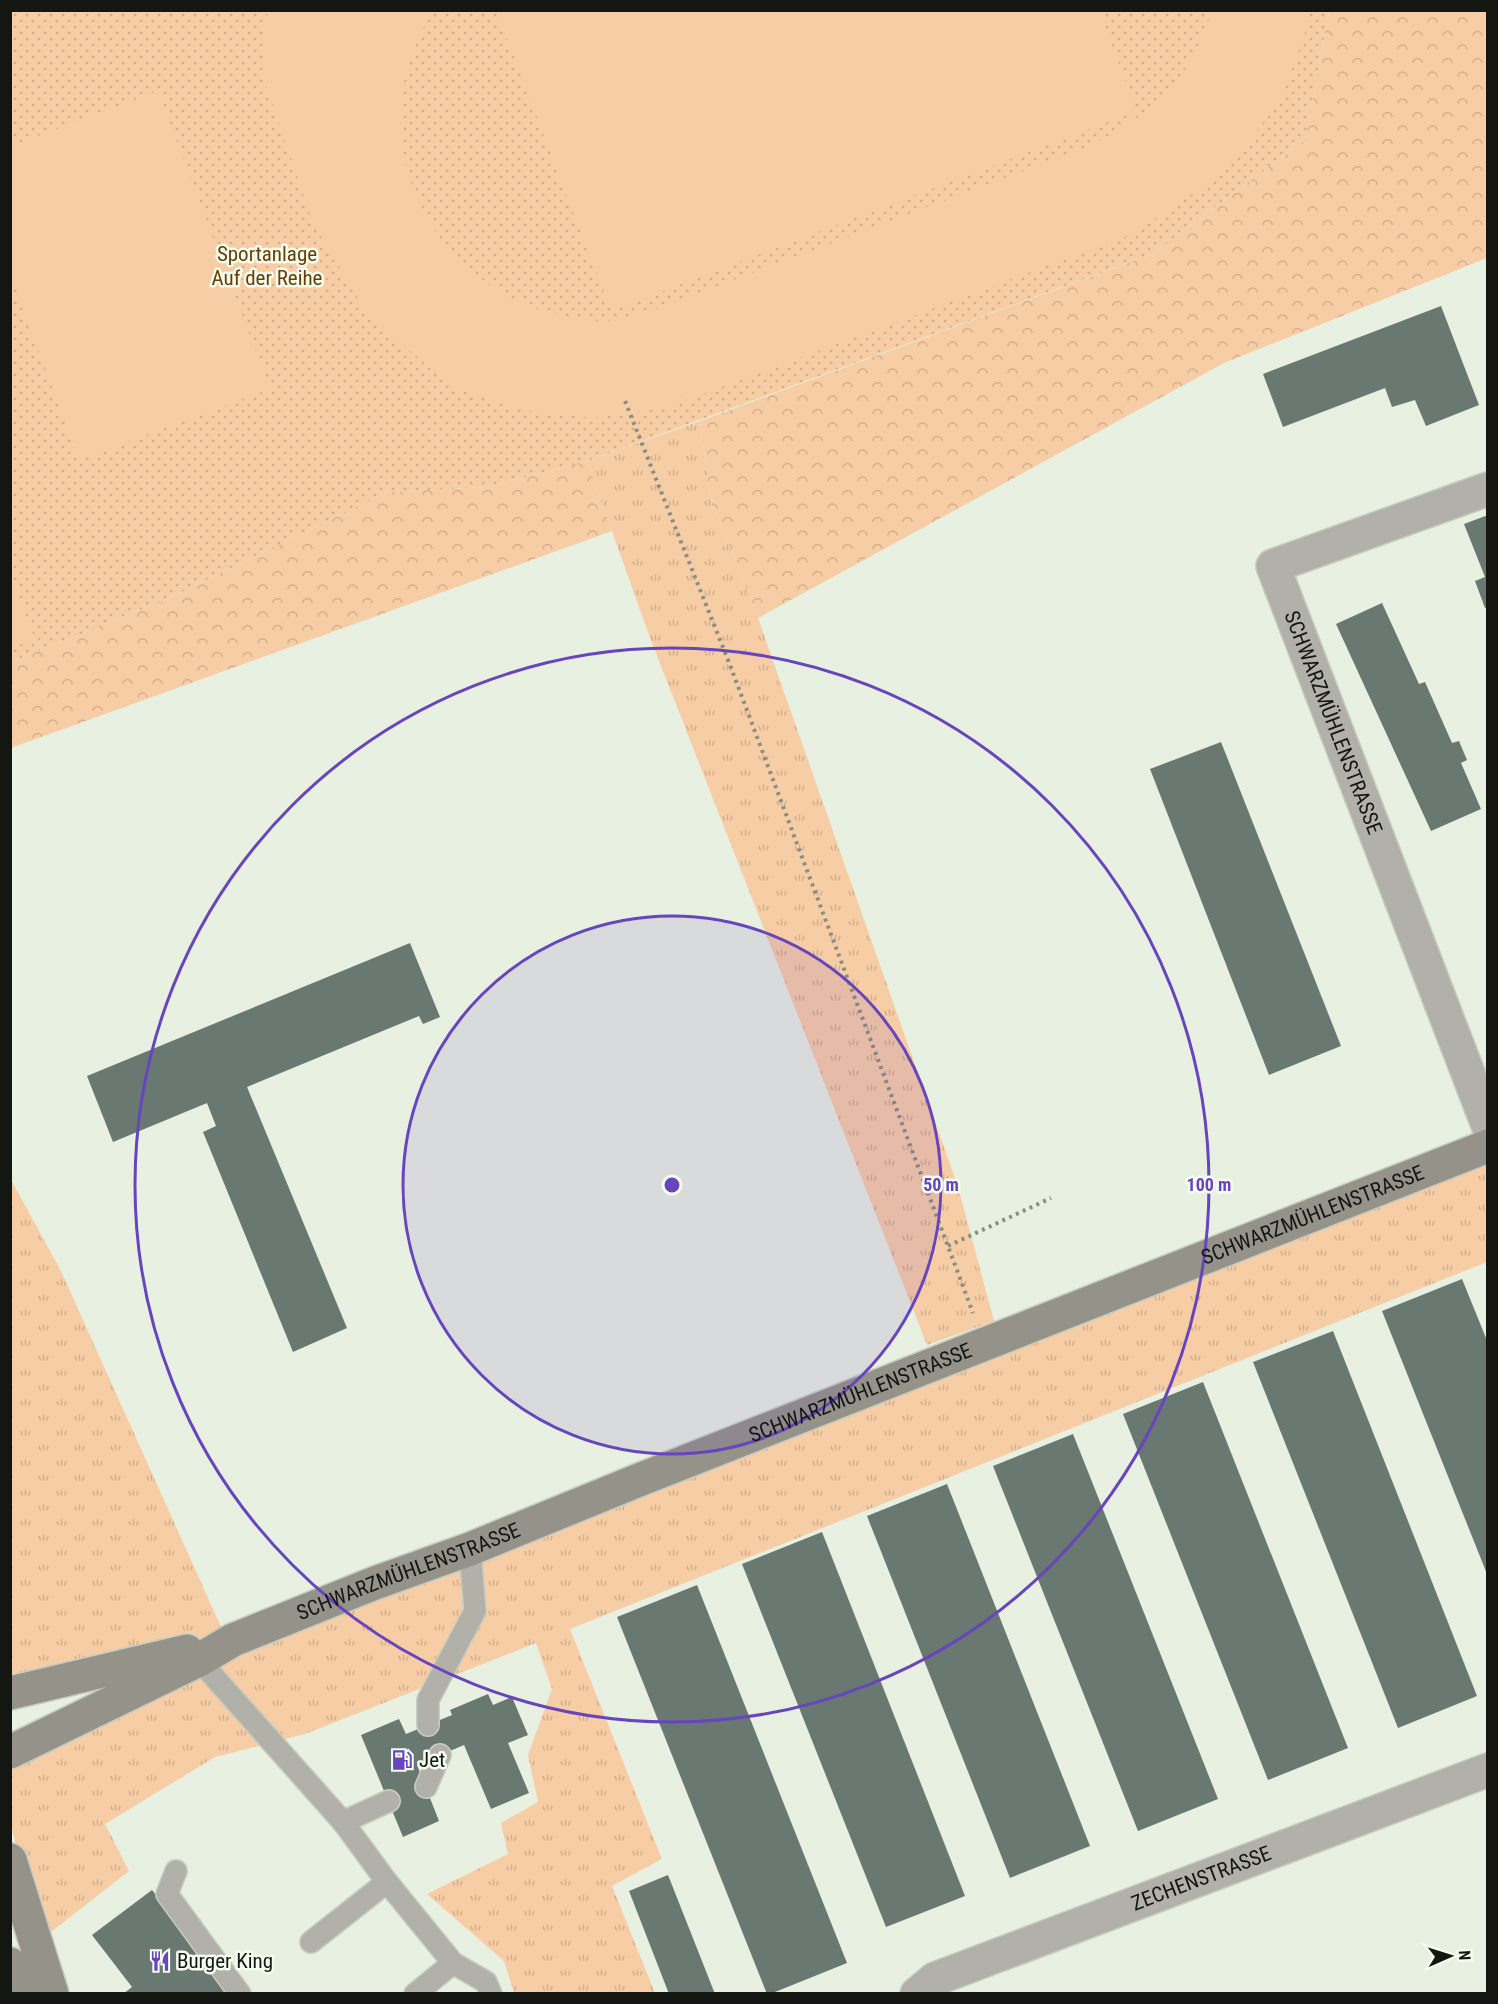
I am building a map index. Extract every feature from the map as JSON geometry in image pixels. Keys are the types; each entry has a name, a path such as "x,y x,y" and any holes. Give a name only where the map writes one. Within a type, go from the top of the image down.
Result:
{"street":[{"name":"SCHWARZMÜHLENSTRASSE","path":"1488,489 1273,566 1488,1125"},
{"name":"SCHWARZMÜHLENSTRASSE","path":"10,1693 233,1640 375,1583 470,1549 1488,1146"},
{"name":"SCHWARZMÜHLENSTRASSE","path":"10,1752 199,1660 233,1640"},
{"name":"ZECHENSTRASSE","path":"917,1994 935,1979 1488,1770"},
{"path":"10,1860 52,1994"},
{"path":"10,1964 26,1994"}],"lane":[{"path":"428,1725 428,1700 475,1611 470,1549"},
{"path":"199,1660 342,1822 453,1963 486,1982 491,1994"},
{"path":"426,1787 440,1755"},
{"path":"342,1822 389,1801"},
{"path":"176,1871 167,1894 240,1994"},
{"path":"310,1942 387,1882"},
{"path":"415,1994 453,1963"}],"path":[{"path":"625,401 730,664 985,1344"},
{"path":"948,1246 1051,1198"}],"green space":[{"name":"Sportanlage Auf der Reihe","path":"11,11 1329,11 1305,140 1152,254 587,461 487,487 387,492 163,601 11,662"},
{"path":"268,11 433,11 409,63 401,115 406,165 424,212 453,253 492,286 540,310 604,321 659,308 1092,145 1133,121 1167,91 1182,74 1194,55 1211,11 1307,11 1305,33 1280,103 1216,178 1133,234 665,408 593,418 527,411 451,386 368,315 313,223 265,83 263,33"},
{"path":"496,11 1099,11 1137,111 611,311"},
{"path":"1329,11 1487,11 1487,258 1224,363 758,618 710,496 700,421 1152,254 1305,140"},
{"path":"158,91 270,389 79,460 11,276 11,146"},
{"path":"700,421 710,496 758,618 958,1187 994,1321 927,1345 650,638 587,461"},
{"path":"587,461 612,531 11,748 11,662 163,601 387,492 487,487"},
{"path":"10,573 35,639 11,648 10,648"},
{"path":"1487,1153 1487,1262 570,1629 662,1859 612,1886 655,1993 514,1993 504,1961 427,1894 508,1854 501,1823 538,1802 528,1755 552,1689 536,1643 305,1734 215,1757 105,1824 129,1871 42,1939 11,1826 10,1760 197,1669"},
{"path":"10,1178 61,1271 226,1638 10,1689"}],"building":[{"path":"1441,306 1479,405 1426,426 1415,400 1392,407 1385,388 1283,427 1263,374"},
{"path":"1488,515 1488,607 1485,608 1475,581 1485,577 1464,524"},
{"path":"1382,603 1419,684 1425,682 1452,743 1459,741 1467,760 1461,763 1481,809 1431,831 1336,624"},
{"path":"1221,742 1341,1046 1269,1075 1150,769"},
{"path":"410,943 440,1017 423,1024 419,1016 247,1087 347,1328 293,1352 203,1132 216,1126 207,1103 113,1142 87,1076"},
{"path":"1462,1279 1488,1343 1487,1574 1382,1311"},
{"path":"1333,1331 1477,1696 1398,1728 1253,1362"},
{"path":"1203,1382 1348,1748 1268,1780 1123,1414"},
{"path":"1073,1434 1218,1799 1138,1831 993,1466"},
{"path":"947,1484 1090,1846 1010,1878 867,1516"},
{"path":"822,1532 965,1896 886,1927 742,1564"},
{"path":"697,1585 847,1963 770,1994 767,1994 617,1617"},
{"path":"488,1694 493,1705 512,1697 528,1735 508,1743 529,1793 491,1809 464,1745 417,1765 439,1821 403,1837 361,1735 399,1719 406,1734 452,1715 450,1710"},
{"path":"668,1875 715,1994 669,1994 629,1891"},
{"name":"Burger King","path":"152,1890 234,1994 123,1994 132,1987 92,1935"}],"place":[{"name":"Jet","path":"402,1760"},
{"name":"Burger King","path":"160,1961"}]}
